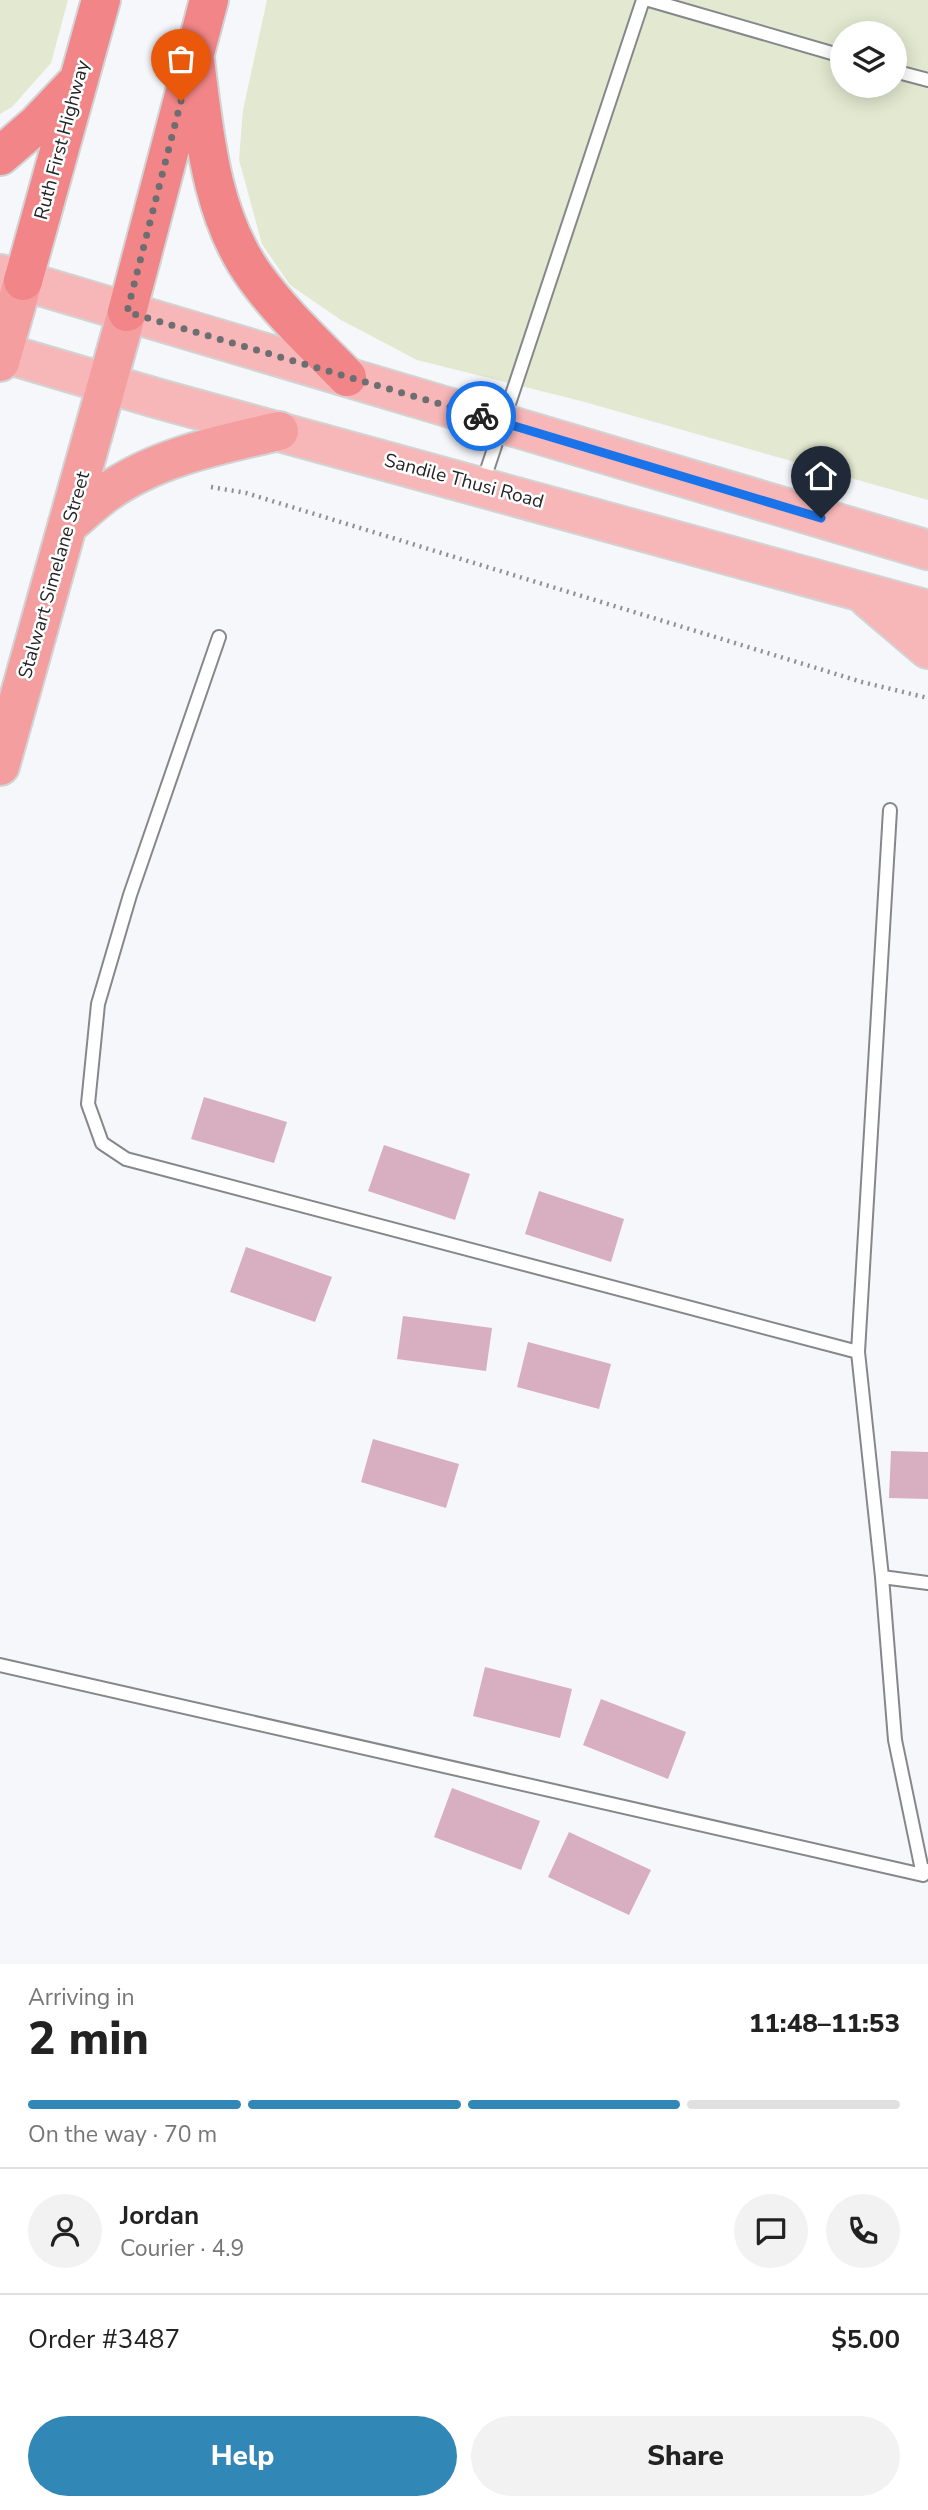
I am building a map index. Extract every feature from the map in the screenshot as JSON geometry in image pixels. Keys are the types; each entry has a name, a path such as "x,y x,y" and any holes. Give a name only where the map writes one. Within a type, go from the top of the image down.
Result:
{"highway":[{"name":"Ruth First Highway","path":"11,278 78,81 101,0"},
{"path":"127,312 209,0"},
{"path":"194,52 209,169 231,235 256,279 347,377"},
{"path":"0,156 36,125 78,81"},
{"path":"1,356 11,278"},
{"name":"Stalwart Simelane Street","path":"0,766 127,312"},
{"path":"68,525 106,493 157,465 202,449 279,431"}],"main road":[{"path":"11,278 928,550"},
{"name":"Sandile Thusi Road","path":"1,356 928,610"},
{"path":"848,526 928,529"},
{"path":"857,590 928,649"}],"lane":[{"path":"482,486 643,0"},
{"path":"649,0 830,53"},
{"path":"907,74 928,80"},
{"path":"219,637 130,895 98,1004 88,1104 102,1143 126,1159 858,1352"},
{"path":"0,1665 925,1873 895,1740 882,1577 858,1352 890,810"},
{"path":"882,1577 928,1583"}],"path":[{"path":"157,465 177,482 246,493 862,682 928,698"}],"green space":[{"path":"0,0 68,0 51,63 12,107 0,114"},
{"path":"267,0 928,0 928,500 581,401 417,360 341,320 290,285 262,244 239,160 243,110"}],"building":[{"path":"204,1097 287,1122 274,1163 191,1139"},
{"path":"384,1145 470,1174 455,1220 368,1191"},
{"path":"539,1191 624,1219 611,1262 525,1234"},
{"path":"246,1247 332,1277 315,1322 230,1292"},
{"path":"403,1316 492,1328 486,1371 397,1359"},
{"path":"528,1342 611,1364 599,1409 517,1387"},
{"path":"373,1439 459,1464 446,1508 361,1482"},
{"path":"891,1451 928,1452 928,1499 889,1498"},
{"path":"485,1667 572,1689 560,1738 473,1716"},
{"path":"601,1699 686,1732 668,1779 583,1745"},
{"path":"452,1788 540,1821 521,1870 434,1837"},
{"path":"569,1832 651,1870 629,1915 548,1877"}],"way so far":[{"path":"181,101 127,312 481,416"}],"route":[{"path":"481,416 821,518"}]}
